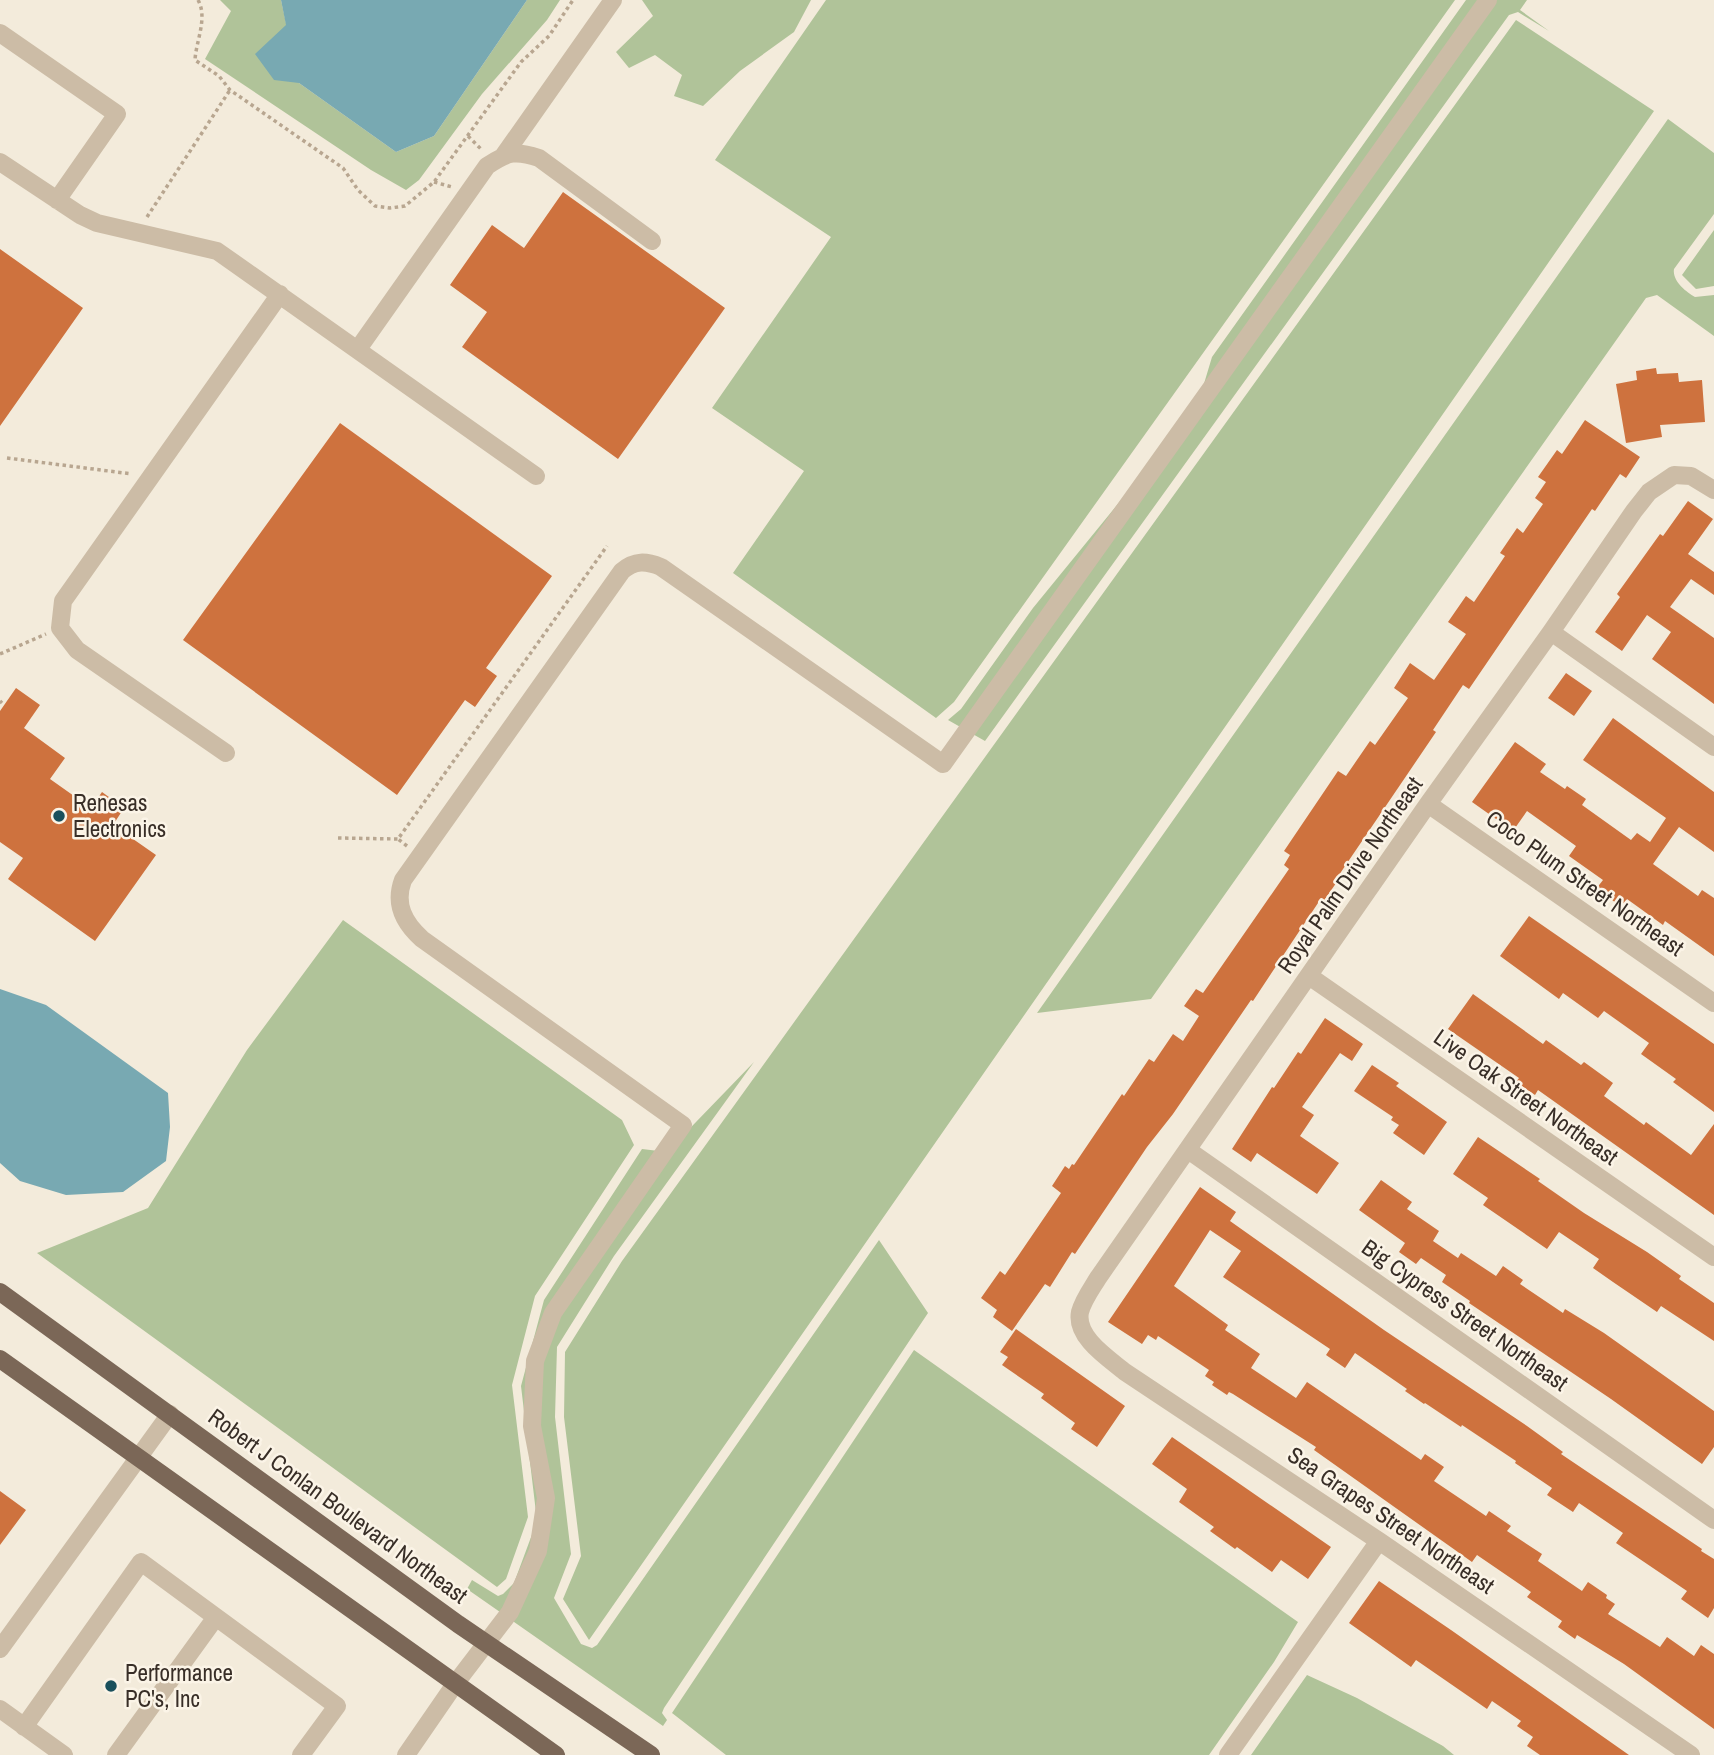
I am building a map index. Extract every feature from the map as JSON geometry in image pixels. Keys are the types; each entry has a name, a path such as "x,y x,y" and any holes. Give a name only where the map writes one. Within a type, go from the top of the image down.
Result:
{"main road":[{"name":"Robert J Conlan Boulevard Northeast","path":"0,1292 486,1643 651,1755"},
{"path":"0,1359 556,1755"}],"street":[{"path":"358,349 487,166 504,155 613,0"},
{"path":"406,1755 455,1684 510,1612 538,1551 546,1498 531,1426 535,1362 553,1313 683,1125 411,930 400,908 403,880 622,571 638,562 650,562 662,567 943,764 1488,0"},
{"path":"0,33 117,114 57,200"},
{"path":"504,155 522,153 539,158 652,242"},
{"path":"0,162 97,223 217,251 536,476"},
{"path":"226,753 78,650 61,628 63,601 280,294"},
{"name":"Royal Palm Drive Northeast","path":"1080,1314 1098,1278 1634,511 1649,492 1674,475 1691,476 1714,490"},
{"path":"1551,632 1714,747"},
{"name":"Coco Plum Street Northeast","path":"1428,804 1714,1003"},
{"name":"Live Oak Street Northeast","path":"1309,976 1714,1257"},
{"name":"Big Cypress Street Northeast","path":"1188,1150 1714,1520"},
{"name":"Sea Grapes Street Northeast","path":"1080,1314 1083,1330 1095,1346 1125,1372 1379,1541 1691,1755"},
{"path":"0,1648 170,1414"},
{"path":"1228,1755 1379,1541"},
{"path":"24,1727 141,1562 337,1706 302,1755"},
{"path":"116,1755 216,1617"},
{"path":"0,1709 64,1755"}],"path":[{"path":"198,0 201,5 201,33 195,60 219,76 230,90 343,168 358,190 375,206 390,208 405,206 434,182 521,62 550,36 573,0"},
{"path":"137,232 230,90"},
{"path":"7,458 151,476"},
{"path":"398,839 607,546"},
{"path":"0,654 61,628"},
{"path":"338,838 398,839 420,855"}],"green space":[{"path":"220,0 281,0 299,83 396,152 434,136 527,0 560,0 547,20 482,94 419,180 406,190 371,170 205,59 231,11"},
{"path":"642,0 811,0 794,32 740,71 703,106 674,96 682,75 655,55 629,68 616,52 653,16"},
{"path":"826,0 1455,0 954,702 936,718 733,573 804,471 712,408 831,237 715,160"},
{"path":"1466,0 1527,0 1520,10 1549,31 1518,12 1509,15 985,741 948,720 961,709 1033,608 1197,407 1212,357"},
{"path":"1516,20 1654,111 589,1640 563,1599 581,1556 564,1417 565,1352 622,1261"},
{"path":"1668,119 1714,153 1714,214 1674,269 1674,273 1680,286 1695,297 1714,295 1714,336 1657,295 1646,298 1151,999 1037,1013"},
{"path":"1714,230 1714,286 1696,289 1682,275"},
{"path":"343,920 622,1120 634,1145 535,1296 512,1385 528,1517 506,1579 497,1587 37,1253 148,1208 247,1050"},
{"path":"754,1062 614,1256 557,1347 555,1417 571,1554 554,1598 581,1644 592,1648 597,1645 879,1240 928,1313 664,1708 662,1713 667,1720 663,1726 467,1589 472,1580 498,1596 503,1594 514,1583 537,1521 521,1386 544,1300 642,1149 667,1152"},
{"path":"914,1350 1298,1622 1274,1662 1209,1755 726,1755 672,1713"},
{"path":"1307,1675 1357,1698 1443,1746 1454,1755 1251,1755"}],"water":[{"path":"281,0 527,0 434,136 396,152 299,83 274,80 255,54 286,25"},
{"path":"0,989 46,1005 168,1093 170,1127 166,1161 123,1192 66,1195 20,1181 0,1163"}],"building":[{"path":"563,192 725,308 618,459 462,347 487,312 450,285 492,225 524,248"},
{"path":"0,249 83,308 0,426"},
{"path":"1656,368 1657,374 1678,373 1679,382 1702,380 1705,422 1660,425 1662,437 1626,443 1616,384 1637,380 1636,371"},
{"path":"1585,420 1640,457 1626,478 1620,474 1595,511 1592,509 1469,689 1463,685 1433,730 1436,732 1323,902 1320,900 1253,1001 1251,1000 1173,1114 1147,1147 1075,1254 1072,1252 1050,1287 1045,1284 1012,1331 993,1317 997,1310 981,1298 1000,1271 1005,1275 1061,1193 1052,1186 1065,1166 1069,1169 1074,1165 1149,1059 1154,1062 1173,1034 1183,1041 1199,1016 1184,1006 1196,989 1203,993 1289,869 1284,865 1290,855 1284,851 1338,771 1346,776 1370,741 1375,745 1408,698 1394,688 1410,663 1434,680 1466,634 1448,622 1466,596 1474,602 1505,556 1500,553 1517,528 1523,533 1543,504 1535,498 1546,482 1538,477 1557,450 1562,454"},
{"path":"340,423 552,576 486,668 497,676 475,707 465,700 397,795 183,640"},
{"path":"1688,501 1713,519 1688,554 1714,572 1714,595 1691,579 1670,607 1714,638 1714,704 1652,659 1671,632 1647,615 1622,651 1595,632 1620,597 1617,594 1660,534 1663,536"},
{"path":"1566,673 1592,691 1574,716 1548,698"},
{"name":"Renesas Electronics","path":"16,688 40,705 24,728 65,758 50,779 91,808 102,792 124,808 113,825 156,855 95,941 8,879 23,858 0,842 0,711"},
{"path":"1613,718 1714,792 1714,852 1679,827 1653,864 1698,896 1702,890 1714,898 1714,956 1665,921 1663,925 1627,899 1622,907 1596,889 1603,880 1569,856 1576,846 1527,811 1513,831 1472,802 1515,742 1546,764 1540,772 1586,799 1582,805 1631,840 1637,833 1650,842 1666,818 1583,760"},
{"path":"1529,916 1714,1044 1714,1112 1673,1082 1676,1079 1641,1054 1649,1043 1604,1011 1598,1018 1563,993 1559,999 1500,956"},
{"path":"1473,994 1543,1044 1546,1040 1581,1065 1584,1062 1613,1083 1604,1096 1691,1155 1714,1124 1714,1215 1538,1090 1535,1095 1516,1082 1519,1078 1448,1029"},
{"path":"1325,1018 1363,1044 1352,1061 1340,1053 1302,1107 1314,1115 1300,1136 1339,1163 1317,1194 1257,1153 1251,1162 1232,1149 1272,1087 1274,1088 1298,1052 1301,1054"},
{"path":"1372,1065 1399,1083 1396,1086 1447,1122 1424,1155 1393,1133 1399,1125 1391,1120 1393,1117 1354,1091"},
{"path":"1478,1137 1584,1213 1647,1252 1681,1276 1679,1279 1714,1303 1714,1341 1661,1306 1657,1312 1593,1268 1599,1259 1559,1232 1547,1249 1483,1205 1488,1198 1453,1174"},
{"path":"1381,1180 1412,1202 1407,1209 1439,1231 1433,1241 1458,1258 1461,1253 1496,1276 1503,1266 1523,1280 1520,1284 1563,1313 1565,1309 1604,1333 1714,1411 1714,1447 1702,1464 1469,1303 1470,1301 1442,1282 1446,1275 1421,1258 1416,1264 1399,1252 1405,1243 1359,1210"},
{"path":"1200,1187 1236,1212 1230,1221 1714,1559 1714,1608 1708,1618 1681,1599 1687,1591 1616,1543 1623,1533 1579,1503 1573,1512 1547,1495 1552,1488 1515,1463 1516,1461 1462,1425 1461,1427 1424,1404 1355,1353 1345,1368 1326,1355 1330,1349 1223,1277 1241,1251 1210,1230 1174,1286 1228,1325 1225,1330 1260,1354 1251,1368 1296,1398 1307,1382 1421,1460 1425,1454 1444,1467 1434,1481 1486,1516 1489,1511 1511,1526 1507,1531 1542,1554 1538,1561 1582,1591 1588,1582 1607,1595 1606,1598 1615,1604 1608,1614 1660,1647 1667,1637 1694,1656 1701,1645 1714,1654 1714,1729 1624,1664 1577,1635 1575,1639 1558,1627 1562,1621 1527,1597 1531,1592 1477,1555 1472,1562 1314,1450 1316,1447 1233,1394 1229,1392 1227,1395 1212,1385 1214,1382 1205,1376 1209,1370 1158,1336 1156,1340 1148,1335 1142,1344 1108,1322"},
{"path":"1016,1329 1125,1406 1097,1447 1071,1429 1075,1423 1041,1398 1044,1394 1002,1365 1008,1357 1000,1352"},
{"path":"1172,1437 1331,1547 1308,1579 1281,1560 1272,1572 1210,1531 1214,1527 1179,1502 1187,1489 1152,1464"},
{"path":"0,1491 26,1510 0,1545"},
{"path":"1379,1581 1629,1755 1540,1755 1527,1746 1533,1737 1517,1726 1521,1721 1492,1701 1487,1709 1416,1660 1411,1667 1349,1623"}],"place":[{"name":"Renesas Electronics","path":"59,816"},
{"name":"Performance PC's, Inc","path":"111,1686"}]}
